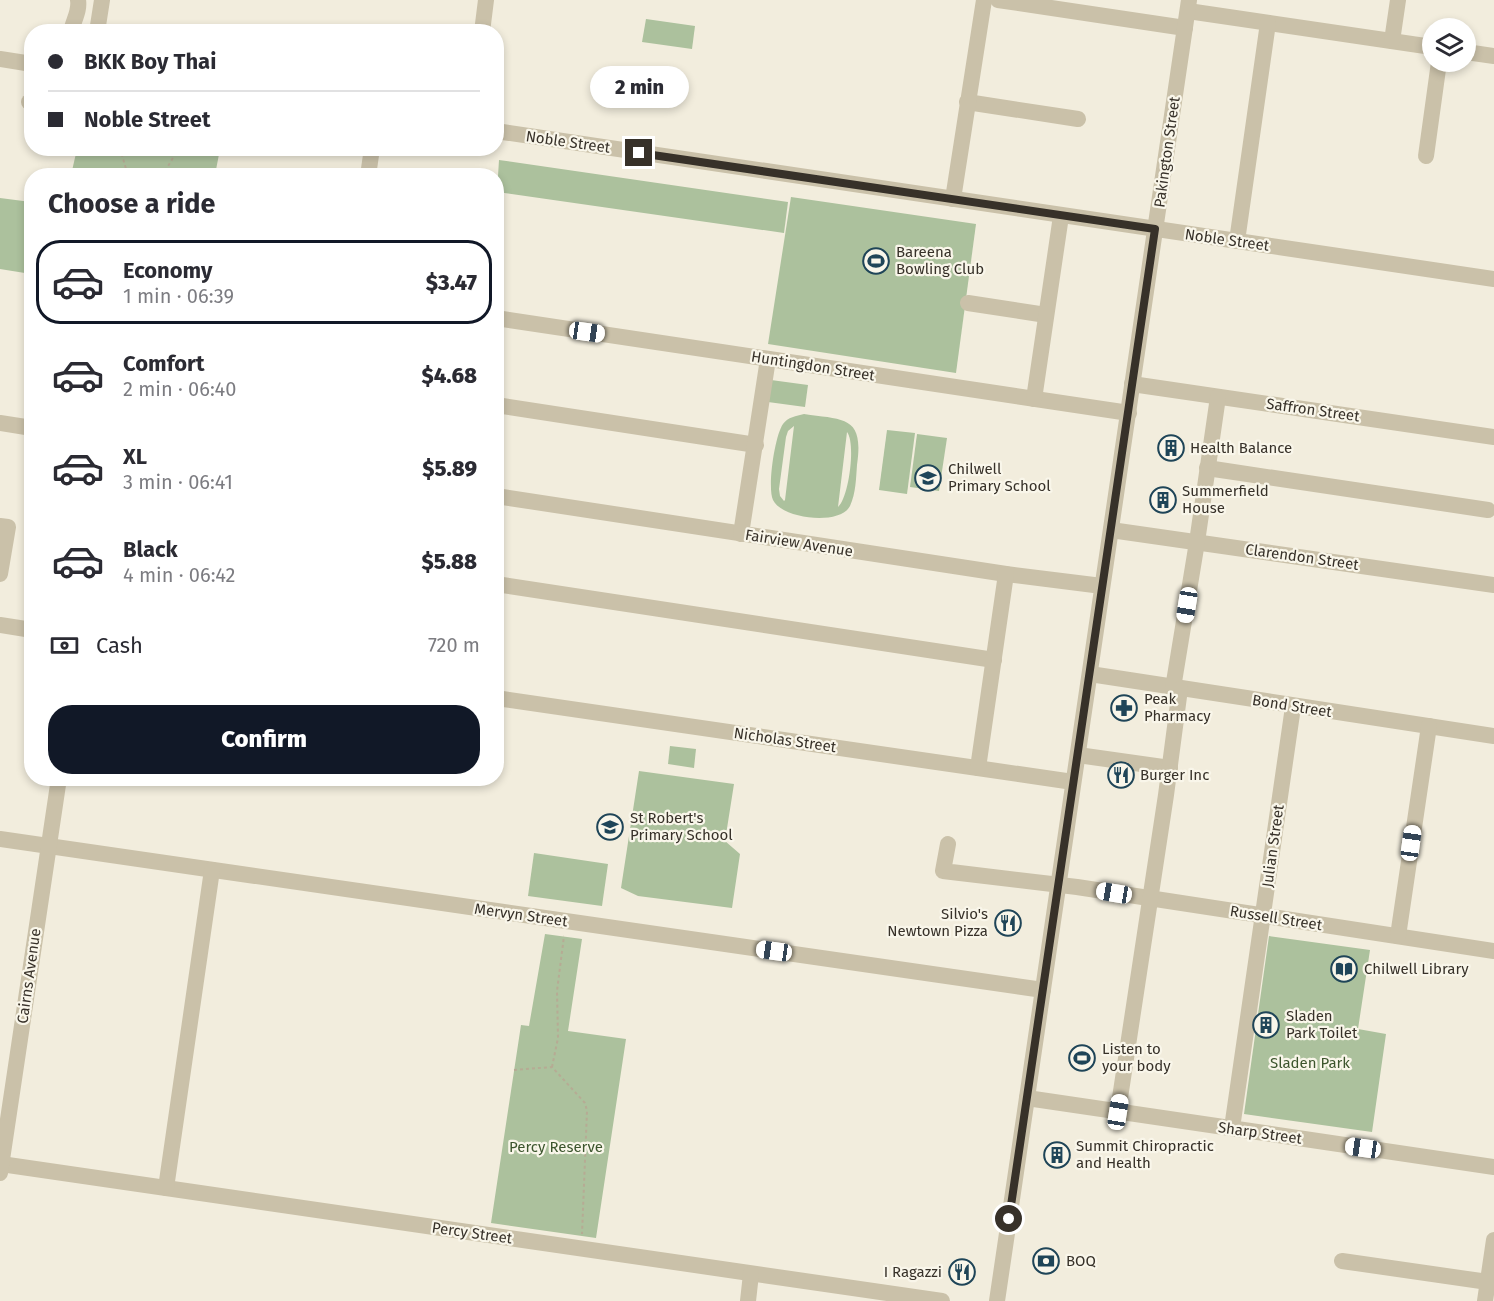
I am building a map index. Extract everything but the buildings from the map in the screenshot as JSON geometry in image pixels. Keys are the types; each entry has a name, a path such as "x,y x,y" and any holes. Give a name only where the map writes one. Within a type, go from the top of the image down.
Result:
{"street":[{"path":"73,24 77,14 78,0"},
{"path":"98,24 102,0"},
{"path":"483,24 486,0"},
{"path":"953,199 984,0"},
{"path":"998,0 1185,28"},
{"path":"1392,41 1398,0"},
{"path":"1188,5 1268,22 1422,46"},
{"name":"Pakington Street","path":"997,1301 1188,5"},
{"path":"1237,241 1268,22"},
{"path":"1476,53 1494,56"},
{"path":"0,59 24,63"},
{"path":"1426,156 1438,72"},
{"path":"967,102 1078,119"},
{"name":"Noble Street","path":"504,132 1494,279"},
{"path":"1034,399 1061,216"},
{"path":"968,303 1046,315"},
{"name":"Huntingdon Street","path":"504,319 1129,413"},
{"path":"741,534 768,359"},
{"name":"Saffron Street","path":"1132,384 1494,437"},
{"path":"1118,1112 1170,768 1177,688 1218,397"},
{"path":"504,406 756,445"},
{"path":"0,423 24,427"},
{"path":"1207,468 1488,510"},
{"name":"Fairview Avenue","path":"504,497 1006,574 1102,586"},
{"path":"0,526 8,527 0,574"},
{"name":"Clarendon Street","path":"1111,530 1494,585"},
{"path":"978,768 1006,574"},
{"path":"504,585 993,660"},
{"path":"0,625 24,629"},
{"name":"Bond Street","path":"1090,674 1494,736"},
{"name":"Nicholas Street","path":"504,699 1073,782"},
{"name":"Julian Street","path":"1232,1128 1293,706"},
{"path":"1398,936 1429,726"},
{"path":"1077,755 1170,768"},
{"name":"Cairns Avenue","path":"1,1168 58,786"},
{"name":"Mervyn Street","path":"0,839 1043,990"},
{"name":"Russell Street","path":"948,844 943,871 1077,887 1494,951"},
{"path":"166,1188 212,870"},
{"name":"Sharp Street","path":"1027,1098 1494,1167"},
{"name":"Percy Street","path":"1,1168 166,1188 751,1274 874,1296 942,1301"},
{"path":"1485,1301 1494,1240"},
{"path":"1342,1261 1488,1282"},
{"path":"748,1301 751,1274"}],"path":[{"path":"552,1067 558,1038 557,991 566,921"},
{"path":"514,1071 552,1067"},
{"path":"552,1067 585,1103 587,1111 582,1249"}],"green space":[{"path":"646,19 695,26 692,49 642,42"},
{"path":"75,156 219,156 216,168 73,168"},
{"path":"499,160 788,202 784,233 504,193 504,168 498,168"},
{"name":"Bareena Bowling Club","path":"791,197 976,224 956,373 768,344"},
{"path":"0,198 24,201 24,273 0,269"},
{"path":"771,380 808,385 805,407 768,402"},
{"path":"804,414 848,423 854,429 857,437 856,480 853,496 850,506 835,516 811,518 799,516 778,507 773,500 771,473 780,430 787,420","holes":["794,426 785,500 784,501 779,489 786,437 788,431","847,432 851,447 850,470 845,493 838,507"]},
{"path":"887,430 915,433 907,494 879,490"},
{"path":"917,434 947,438 939,491 910,487"},
{"path":"670,746 696,749 694,768 668,764"},
{"path":"639,771 734,784 725,841 740,854 732,908 638,896 621,888"},
{"path":"534,853 608,864 602,906 528,896"},
{"name":"Percy Reserve","path":"545,934 582,939 568,1031 626,1039 596,1238 491,1223 521,1025 529,1026"},
{"name":"Sladen Park","path":"1269,936 1370,950 1358,1029 1386,1034 1372,1132 1244,1114"}],"place":[{"name":"Bareena Bowling Club","path":"876,261"},
{"name":"Health Balance","path":"1171,448"},
{"name":"Chilwell Primary School","path":"928,478"},
{"name":"Summerfield House","path":"1163,500"},
{"name":"Peak Pharmacy","path":"1124,708"},
{"name":"Burger Inc","path":"1121,775"},
{"name":"St Robert's Primary School","path":"610,827"},
{"name":"Silvio's Newtown Pizza","path":"1008,923"},
{"name":"Chilwell Library","path":"1344,969"},
{"name":"Sladen Park Toilet","path":"1266,1025"},
{"name":"Listen to your body","path":"1082,1058"},
{"name":"Summit Chiropractic and Health","path":"1057,1155"},
{"name":"BOQ","path":"1046,1261"},
{"name":"I Ragazzi","path":"962,1272"}],"route":[{"path":"639,153 1155,229 1009,1219"}]}
